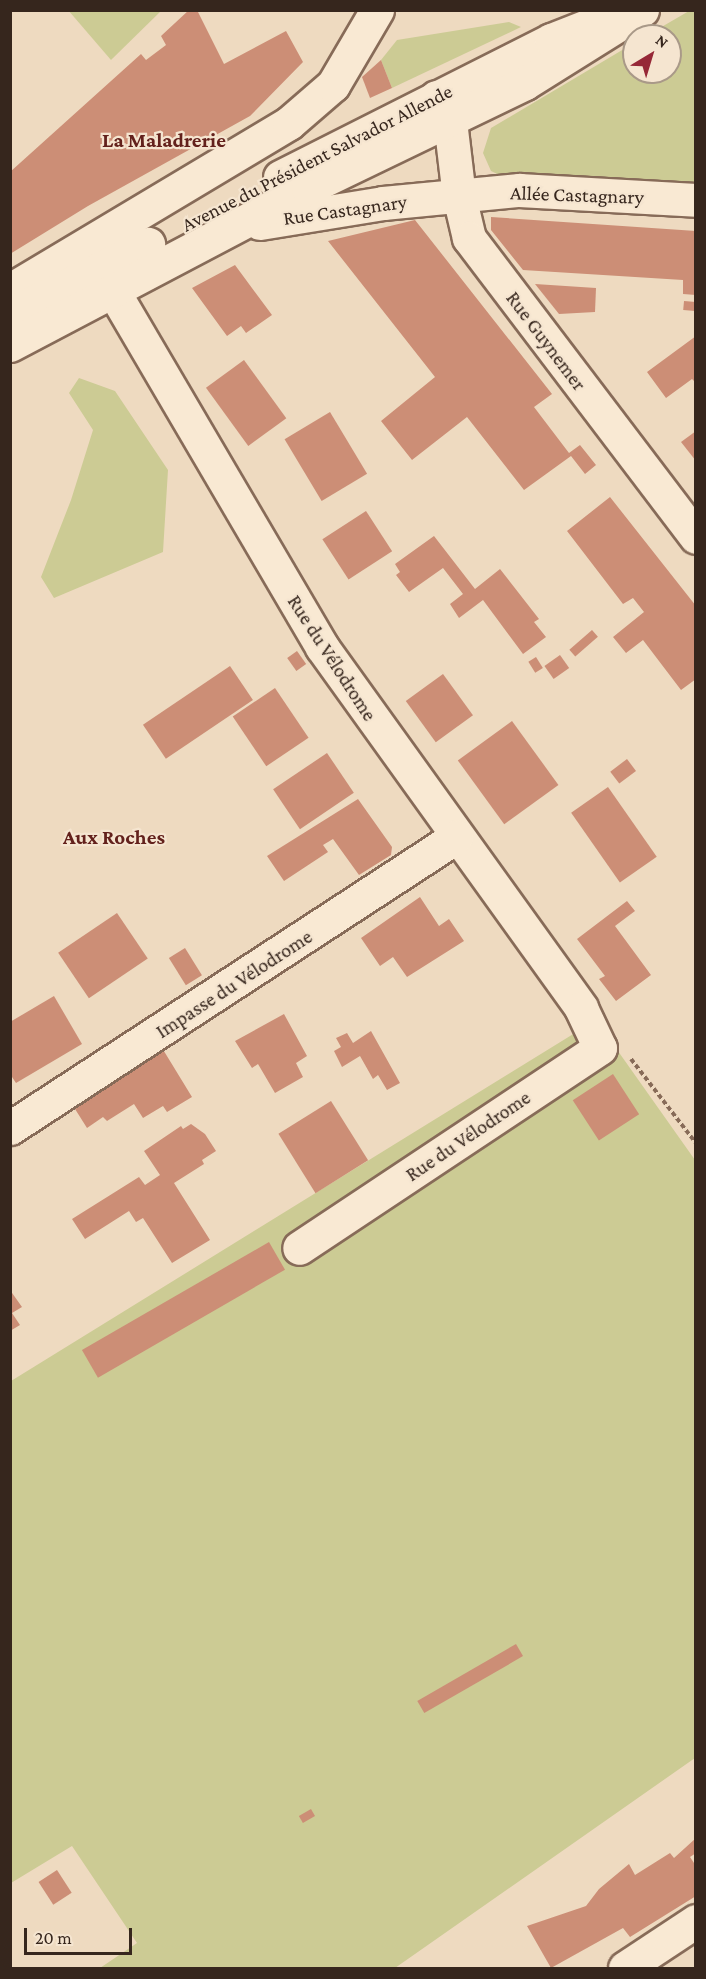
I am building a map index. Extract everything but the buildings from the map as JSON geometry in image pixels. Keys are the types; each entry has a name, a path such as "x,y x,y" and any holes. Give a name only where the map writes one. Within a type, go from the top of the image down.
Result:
{"street":[{"path":"10,290 289,123 333,86 377,10"},
{"name":"Avenue du Président Salvador Allende","path":"10,314 443,109 551,40 627,10"},
{"path":"10,345 232,227 443,109 525,83 642,10"},
{"name":"Rue Guynemer","path":"443,109 469,238 696,537"},
{"name":"Allée Castagnary","path":"459,196 519,190 696,200"},
{"name":"Rue Castagnary","path":"232,227 459,196"},
{"name":"Rue du Vélodrome","path":"112,289 322,648 581,1008 600,1048 299,1248"},
{"name":"Impasse du Vélodrome","path":"10,1128 456,837"},
{"path":"625,1968 696,1921"}],"path":[{"path":"624,1050 696,1143"}],"shaded area":[{"path":"68,10 161,10 161,11 111,60"},
{"path":"689,11 695,11 695,189 514,182 491,171 483,153 491,128 622,50 622,84 682,84 682,24 667,24"},
{"path":"509,22 521,27 392,88 381,60 397,40"},
{"path":"79,378 115,391 168,470 163,552 54,598 41,577 71,500 93,430 69,393"},
{"path":"596,1020 695,1160 695,1758 395,1968 100,1968 137,1943 72,1846 11,1883 11,1381"}],"district":[{"name":"La Maladrerie","path":"164,140"},
{"name":"Aux Roches","path":"114,837"}]}
